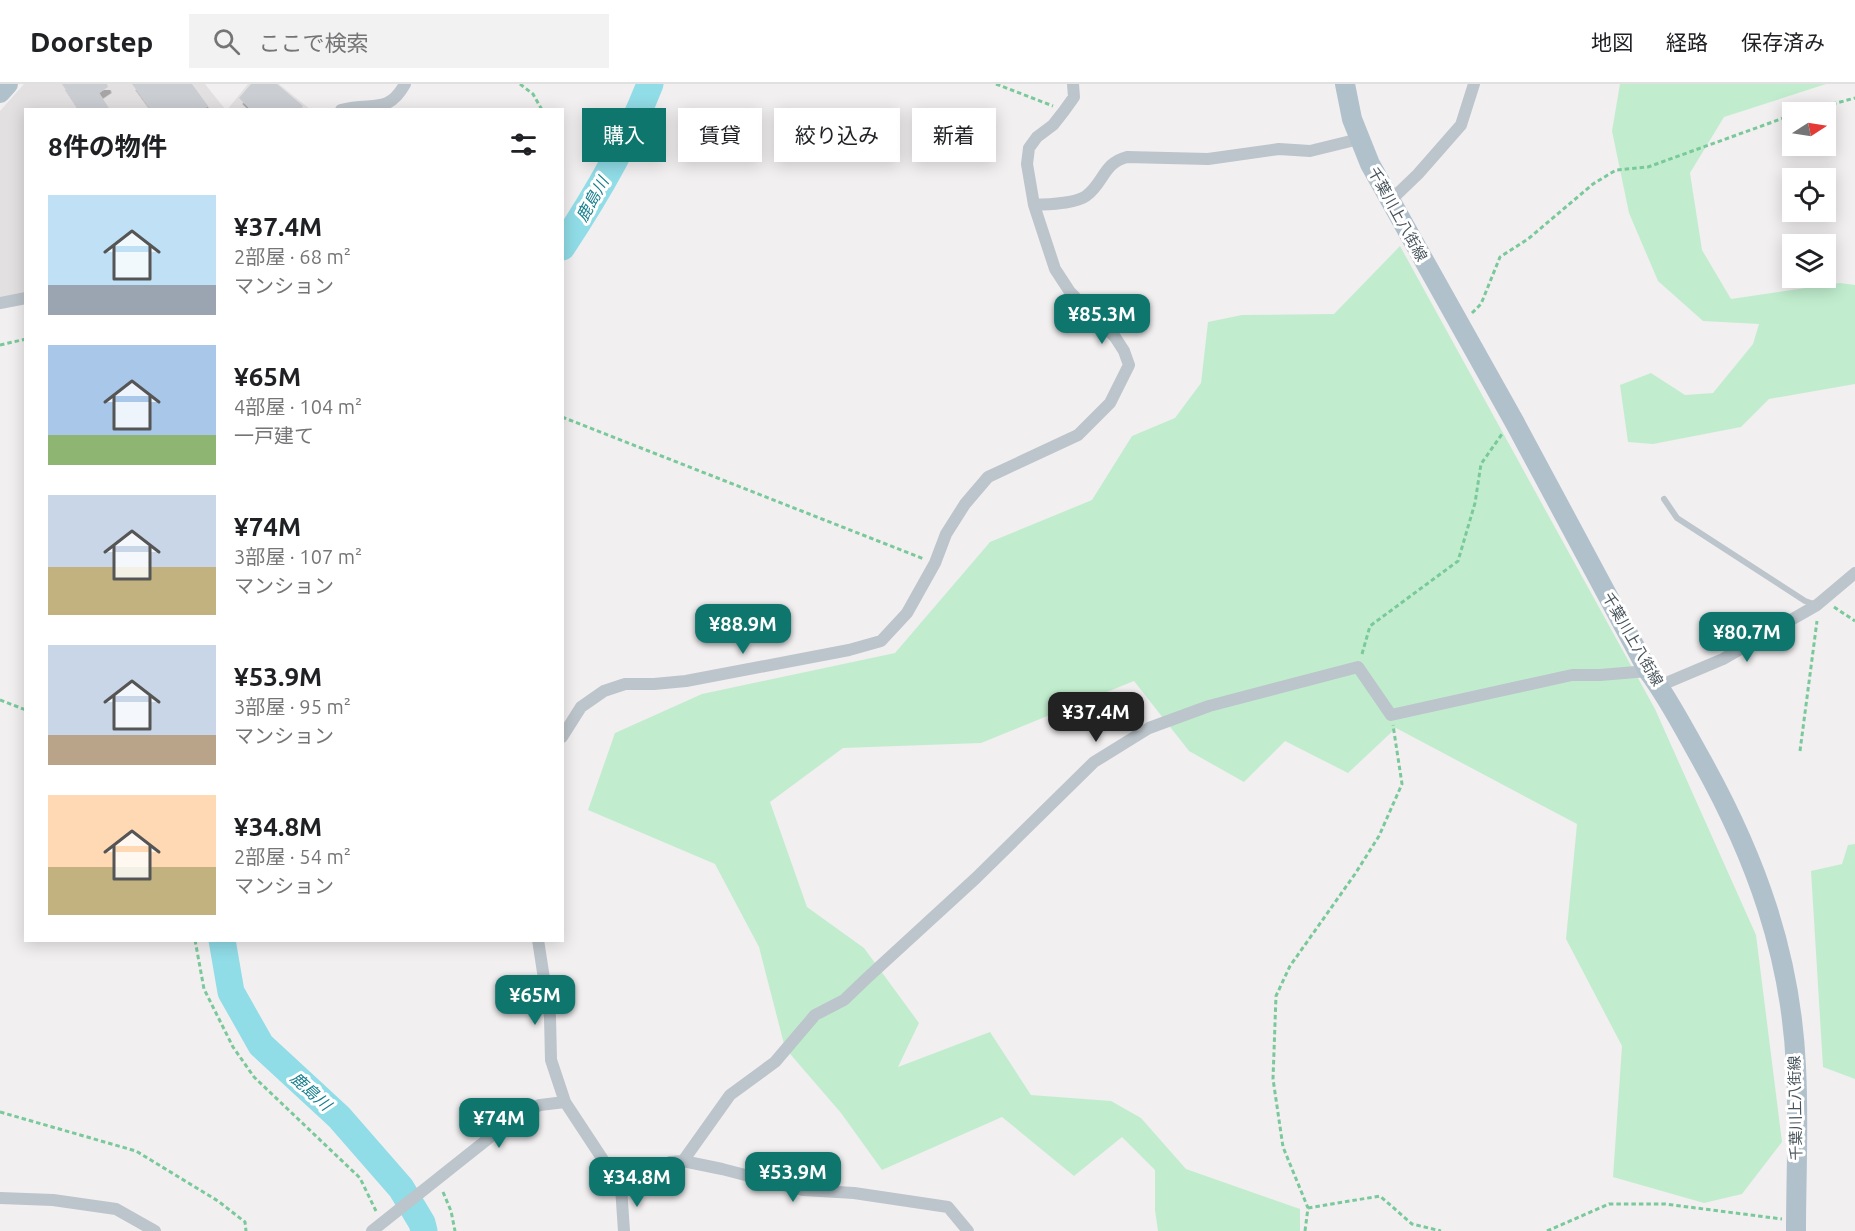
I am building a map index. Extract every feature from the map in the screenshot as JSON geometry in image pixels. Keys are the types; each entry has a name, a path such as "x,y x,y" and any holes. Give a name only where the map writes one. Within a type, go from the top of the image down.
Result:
{"main road":[{"path":"0,93 8,84"},
{"name":"千葉川上八街線","path":"1345,84 1352,119 1370,164 1515,423 1739,833 1754,866 1776,932 1789,1000 1796,1068 1796,1226"}],"street":[{"path":"347,108 357,105 385,105 394,101 405,84"},
{"path":"564,734 581,707 604,692 625,684 686,681 849,650 881,641 907,613 935,563 946,534 964,504 988,477 1078,435 1110,403 1129,365 1116,337 1070,292 1055,269 1034,205 1027,164 1029,148 1037,136 1053,125 1074,97 1073,84"},
{"path":"1390,201 1418,174 1461,125 1474,84"},
{"path":"1034,205 1062,202 1085,196 1109,166 1127,157 1208,159 1279,149 1310,151 1359,139"},
{"path":"0,303 24,298"},
{"path":"683,1161 730,1095 775,1062 815,1015 844,1000 976,878 1094,762 1149,728 1209,706 1358,667 1391,715 1572,675 1654,679 1723,659 1817,605 1855,573"},
{"path":"538,942 550,1017 551,1060 565,1102 621,1187 624,1231"},
{"path":"377,1227 523,1111 540,1105 565,1102"},
{"path":"621,1187 670,1162 683,1161 803,1190 854,1194 948,1207 968,1231"},
{"path":"0,1198 53,1200 116,1209 155,1231"}],"lane":[{"path":"1664,499 1677,518 1805,601 1817,605"}],"path":[{"path":"520,84 533,94 541,108"},
{"path":"996,84 1064,111"},
{"path":"1836,103 1855,98"},
{"path":"1460,324 1481,304 1500,256 1528,239 1601,179 1616,170 1648,167 1782,120"},
{"path":"0,345 24,339"},
{"path":"564,418 935,563"},
{"path":"1358,667 1370,626 1458,561 1475,503 1480,464 1503,432 1515,423"},
{"path":"1800,751 1818,617 1817,605 1832,605 1855,621"},
{"path":"0,700 24,709"},
{"path":"1305,1231 1308,1208 1283,1147 1274,1079 1276,996 1290,966 1379,836 1402,784 1391,715"},
{"path":"195,942 204,989 233,1047 254,1077 360,1178 377,1227"},
{"path":"0,1112 136,1151 218,1201 244,1222 246,1231"},
{"path":"434,1182 451,1211 455,1231"},
{"path":"1308,1208 1380,1196 1412,1224 1441,1231"},
{"path":"1547,1231 1609,1204 1665,1204 1796,1226"}],"shaded area":[{"path":"24,84 205,84 224,108 24,108 24,294 0,300 0,111"},
{"path":"248,84 279,84 309,108 229,108"}],"green space":[{"path":"1620,84 1826,84 1724,117 1690,173 1702,250 1731,299 1806,288 1836,288 1836,284 1840,283 1855,285 1855,384 1769,399 1741,427 1653,444 1628,442 1620,385 1651,373 1685,395 1713,393 1753,344 1759,324 1703,321 1658,281 1629,213 1612,131"},
{"path":"1400,246 1655,709 1756,935 1782,1142 1742,1194 1704,1203 1613,1177 1622,1046 1566,939 1577,824 1396,728 1348,773 1285,741 1244,782 1189,751 1134,681 981,743 843,748 770,802 807,907 864,948 919,1023 898,1067 990,1032 1031,1095 1111,1101 1141,1118 1186,1169 1300,1209 1300,1231 1158,1231 1155,1210 1155,1170 1122,1137 1074,1176 1002,1117 882,1170 841,1113 785,1048 759,947 715,864 588,810 615,733 702,694 895,653 990,542 1092,500 1132,436 1175,418 1201,383 1208,322 1242,315 1334,314"},
{"path":"1855,844 1855,1079 1823,1067 1811,871 1842,864 1848,845"}],"building":[{"path":"62,84 107,84 108,87 99,93 109,108 78,108"},
{"path":"132,84 192,84 208,106 206,108 150,108"},
{"path":"251,84 277,84 303,106 302,108 249,108 239,98"}],"waterway":[{"name":"鹿島川","path":"564,244 611,168 650,84"},
{"name":"鹿島川","path":"222,942 231,992 261,1045 339,1117 401,1188 422,1223 424,1231"}]}
